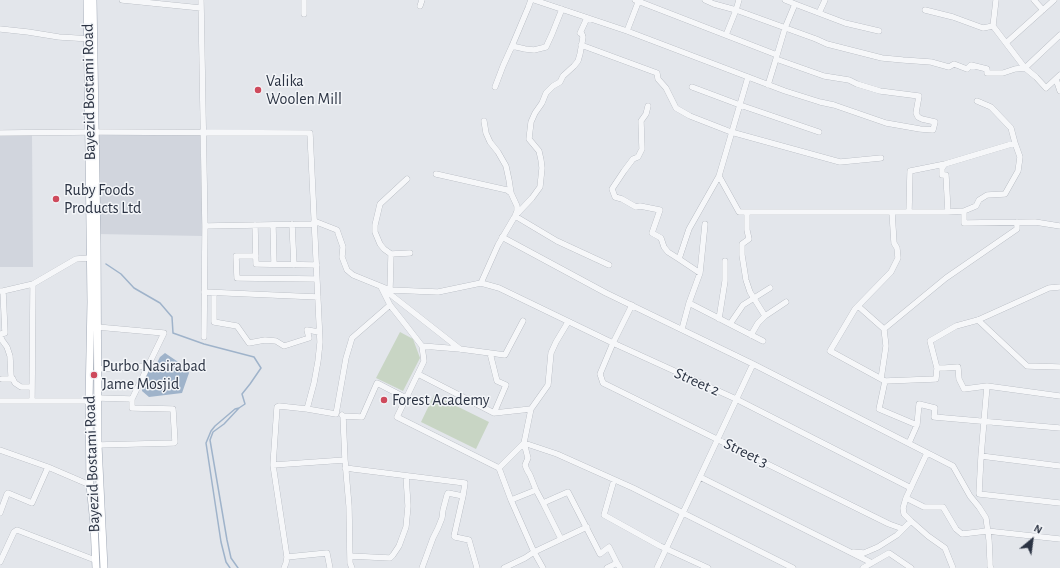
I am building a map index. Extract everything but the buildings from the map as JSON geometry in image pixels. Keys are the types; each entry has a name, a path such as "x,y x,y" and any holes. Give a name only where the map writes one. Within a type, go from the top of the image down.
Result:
{"main road":[{"name":"Bayezid Bostami Road","path":"87,0 91,39"},
{"name":"Bayezid Bostami Road","path":"93,0 91,39 92,132 89,401 90,486 94,524 96,568"},
{"name":"Bayezid Bostami Road","path":"92,132 97,242 98,445 104,568"}],"street":[{"path":"122,0 201,8"},
{"path":"201,0 205,226 204,337"},
{"path":"304,0 304,14"},
{"path":"495,87 531,0"},
{"path":"534,0 627,32 784,92 834,105 886,123 934,130 934,122 922,119 916,114 919,96 880,91 849,80 824,76 638,0 627,32"},
{"path":"704,0 736,10 827,44 882,58 931,62 949,67 954,64 968,69 971,66 987,69 987,73 1003,74 1015,69 1025,68 1060,35"},
{"path":"726,35 739,0"},
{"path":"785,0 845,23 879,31"},
{"path":"819,13 824,0"},
{"path":"996,0 993,26 1025,68 1046,88 1058,77"},
{"path":"1034,0 1044,10"},
{"path":"1006,43 1054,0"},
{"path":"768,85 785,28 795,4"},
{"path":"512,46 534,50 546,47 562,9"},
{"path":"925,10 953,17 983,28 993,26"},
{"path":"205,226 273,225 314,222 337,230 343,247 342,257 347,270 353,275 390,290 438,292 481,283 502,237 515,216 540,187 542,168 541,160 539,151 529,139 531,122 546,93 560,82 566,73 578,61 582,37 582,34 580,33 587,18"},
{"path":"0,29 60,37 91,39"},
{"path":"581,45 658,74 658,79 666,88 676,108 690,116 731,132 840,162 881,158"},
{"path":"679,259 688,229 719,176 748,77"},
{"path":"1058,77 1060,91"},
{"path":"692,87 819,132"},
{"path":"719,176 738,212 964,211 976,206 979,200 987,194 1005,194 1018,171 1020,157 1011,128 991,107 977,101"},
{"path":"648,106 646,114 641,121 642,149 612,189 615,197 622,199 636,207 640,206 660,210 652,233 660,238 668,252 700,273"},
{"path":"484,121 486,133 490,142 506,166 511,193 517,206 515,216"},
{"path":"0,132 310,133 320,332 318,361 307,409"},
{"path":"909,212 910,171 945,164 1015,143"},
{"path":"945,164 942,168 942,175 946,176 948,212"},
{"path":"436,174 506,190 511,193"},
{"path":"407,179 380,204 375,225 375,232 380,244 391,254 410,254"},
{"path":"964,211 964,223 1035,222 1060,226"},
{"path":"747,212 749,239 742,244 742,255 746,280 754,298 765,316"},
{"path":"892,212 894,243 897,248 898,258 891,272 855,309 830,351 883,380 936,379 936,368 930,341 956,326 978,320 1049,288 1060,287"},
{"path":"515,216 557,242 609,265"},
{"path":"884,329 946,278 1017,229 1017,222"},
{"path":"292,224 294,265"},
{"path":"682,329 689,303 700,273 705,224"},
{"path":"255,225 256,264 317,265"},
{"path":"273,225 274,264"},
{"path":"502,237 606,293 753,364 953,466 970,496 980,507 986,518 991,568"},
{"path":"390,290 391,254"},
{"path":"256,256 236,256 237,278 317,279"},
{"path":"32,387 21,387 11,376 10,356 0,335 5,333 2,291 33,284 76,259 90,258"},
{"path":"720,319 725,281 725,261"},
{"name":"Street 2","path":"481,283 499,288 614,344 736,399 911,488"},
{"path":"32,401 33,284"},
{"path":"460,349 381,287 390,306 422,346 424,361 397,417 499,468 511,500 534,552 543,568"},
{"path":"730,324 743,305 770,288"},
{"path":"204,292 318,297"},
{"path":"214,293 214,322 237,326 249,343 265,340 276,341 284,346 309,338 308,330 320,332"},
{"path":"751,335 758,323 765,316 786,302"},
{"path":"689,303 763,341"},
{"path":"614,344 632,305"},
{"path":"336,414 346,358 352,338 390,306"},
{"path":"858,306 884,329 886,346 879,409 917,425"},
{"path":"978,320 1027,366 1060,367"},
{"path":"422,346 490,352 505,355 523,321"},
{"path":"561,539 525,465 528,458 524,443 530,409 548,385 551,353 568,322"},
{"path":"97,327 164,333 132,399 132,408 173,409 175,442 98,445"},
{"name":"Street 3","path":"614,344 600,374 603,383 889,524 903,529"},
{"path":"490,352 497,381 506,385 494,413"},
{"path":"657,568 753,364"},
{"path":"98,369 147,366"},
{"path":"936,368 958,367 959,379 964,389 987,386 1060,396"},
{"path":"418,374 494,413 530,409"},
{"path":"2,379 13,379"},
{"path":"285,567 287,557 273,465 277,407 307,409 343,416 362,417 376,383 406,398"},
{"path":"980,507 981,456 987,386"},
{"path":"98,398 132,399"},
{"path":"0,401 89,401"},
{"path":"909,443 917,425 919,404 936,408 934,417 1060,428"},
{"path":"343,416 345,468 349,506 350,563 352,568"},
{"path":"499,468 524,443"},
{"path":"524,443 557,454 614,480 793,568"},
{"path":"0,450 90,486"},
{"path":"928,453 902,508 904,514 910,521 945,548 953,568"},
{"path":"981,456 1060,466"},
{"path":"273,465 345,460"},
{"path":"0,513 7,494 32,504 48,468"},
{"path":"345,468 466,484 454,536 469,540 477,568"},
{"path":"350,556 390,558 394,555 406,527 408,506 406,476"},
{"path":"700,477 872,563"},
{"path":"614,480 604,515 666,548 708,568"},
{"path":"511,500 536,490"},
{"path":"543,503 568,492 600,554 609,547 619,565 607,568"},
{"path":"422,568 442,518 448,493 463,496"},
{"path":"980,494 1060,503"},
{"path":"906,498 924,507 943,507 956,529 962,534 987,532 1060,539"},
{"path":"851,552 864,553 878,547 898,535 910,521"},
{"path":"504,568 587,527"},
{"path":"0,562 14,532 17,530 95,560"},
{"path":"287,557 327,553 330,568"},
{"path":"863,568 889,553 911,568"}],"shaded area":[{"path":"98,132 200,134 203,236 97,234"},
{"path":"0,135 32,135 33,267 0,267"}],"green space":[{"path":"400,332 413,339 420,358 403,391 376,378"},
{"path":"434,395 489,422 476,449 421,422"}],"water":[{"path":"165,353 187,368 189,373 182,393 149,397 142,391 143,376 147,369 156,365 160,357"}],"waterway":[{"path":"106,264 121,274 134,288 160,303 172,317 173,333 204,344 254,357 261,368 242,394 245,404 239,408"},
{"path":"230,568 226,562 221,542 206,443 215,426 235,409 239,408 224,424 213,432 210,440 227,540 231,558 238,568"}],"place":[{"name":"Valika Woolen Mill","path":"258,90"},
{"name":"Ruby Foods Products Ltd","path":"56,199"},
{"name":"Purbo Nasirabad Jame Mosjid","path":"94,375"},
{"name":"Forest Academy","path":"384,400"}]}
